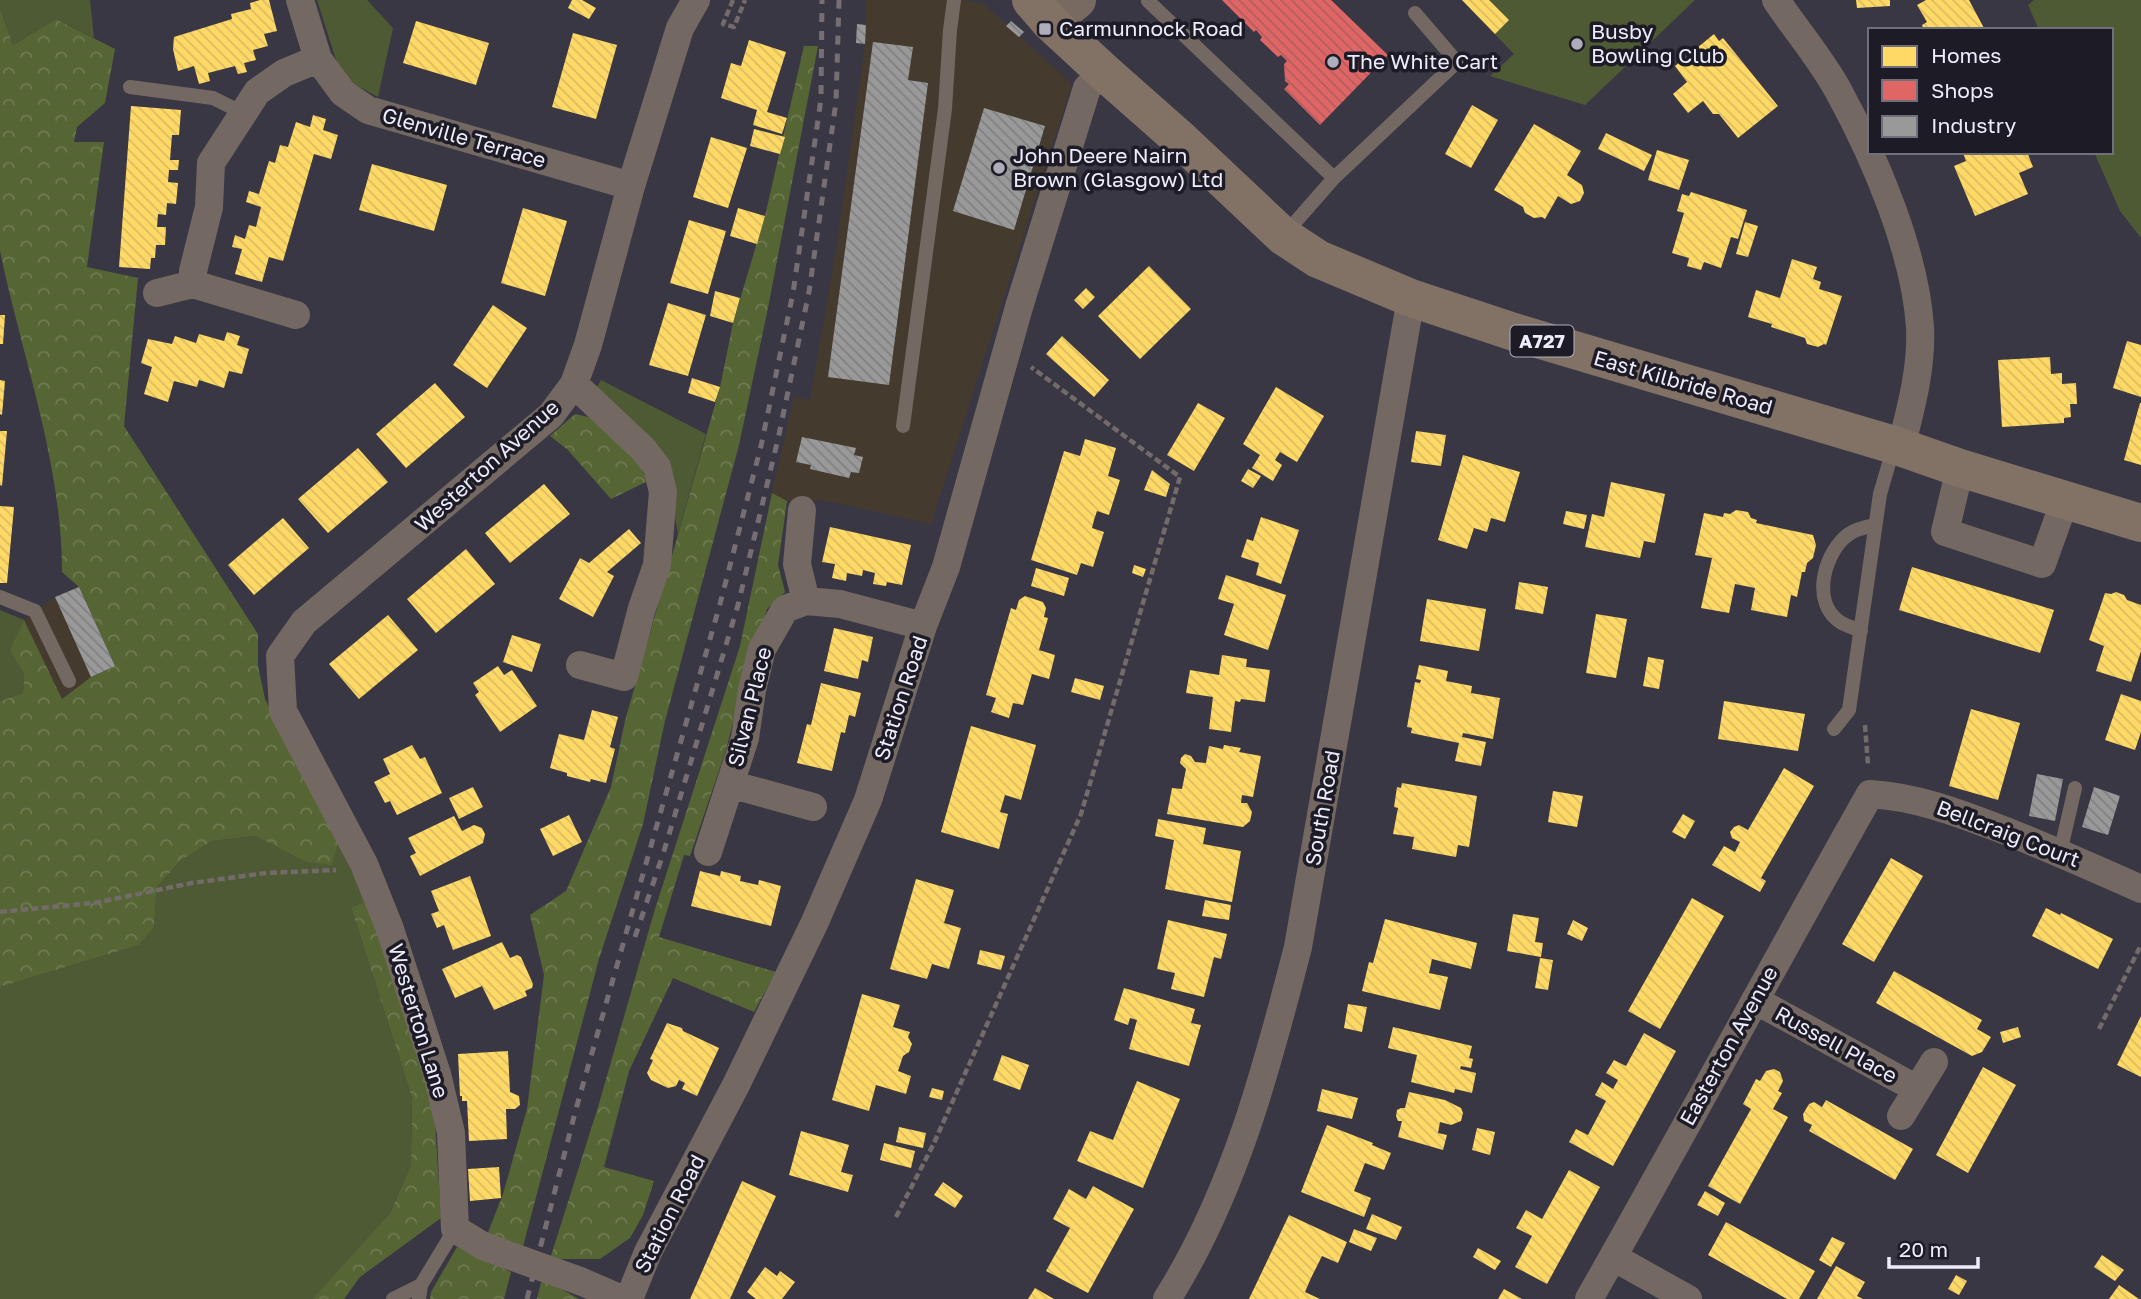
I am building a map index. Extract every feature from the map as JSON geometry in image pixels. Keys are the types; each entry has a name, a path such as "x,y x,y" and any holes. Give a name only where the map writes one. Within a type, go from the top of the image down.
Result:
{"main road":[{"name":"East Kilbride Road","path":"1053,7 1104,72 1283,236 1318,259 1410,298 1514,332 1898,446 1960,468 2141,523"}],"street":[{"name":"Glenville Terrace","path":"300,0 318,59 343,93 368,110 631,186"},
{"name":"Westerton Avenue","path":"280,656 304,622 551,415 574,384 588,345 631,186 680,28 696,0"},
{"path":"1776,0 1838,90 1868,154"},
{"path":"193,284 193,271 209,207 211,163 257,92 284,74 318,59"},
{"name":"Station Road","path":"629,1299 648,1252 736,1085 825,899 868,800 923,626 946,567 1087,88 1104,72"},
{"path":"1868,154 1885,190 1914,280 1920,328 1916,386 1898,446"},
{"path":"156,293 193,284 296,316"},
{"name":"South Road","path":"1167,1299 1189,1264 1235,1159 1276,1034 1298,947 1410,298"},
{"path":"574,384 643,449 657,467 663,492 657,565 642,608 624,677 580,665"},
{"path":"1960,468 1945,532 2042,564 2065,500"},
{"path":"802,510 797,564 806,601 840,604 923,626"},
{"name":"Silvan Place","path":"708,852 746,738 752,690 762,649 785,610 806,601"},
{"name":"Westerton Lane","path":"280,656 283,711 364,864 390,929 437,1074 450,1133 455,1229"},
{"name":"Silvan Place","path":"730,784 813,807"},
{"name":"Bellcraig Court","path":"1870,794 1891,795 1944,807 2060,853 2141,889"},
{"name":"Easterton Avenue","path":"1589,1299 1870,794"},
{"name":"Russell Place","path":"1755,1000 1917,1089"},
{"name":"Russell Place","path":"1901,1116 1934,1062"},
{"path":"455,1229 483,1246 622,1299"},
{"path":"1613,1257 1688,1299"}],"lane":[{"path":"903,426 945,109 954,0"},
{"path":"1148,1 1334,178"},
{"path":"1283,236 1334,178 1457,62 1415,13"},
{"path":"130,87 213,98 243,113"},
{"path":"1834,729 1849,710 1880,494 1898,446"},
{"path":"1861,631 1840,622 1828,608 1822,584 1828,564 1843,539 1858,528 1875,526"},
{"path":"0,597 36,611 69,681"},
{"path":"2060,853 2075,788"},
{"path":"393,1299 420,1292 455,1229"}],"path":[{"path":"733,0 723,24 734,27 745,0"},
{"path":"896,1217 934,1143 1081,814 1180,477 1008,349"},
{"path":"0,912 94,903 192,883 254,874 327,872 364,864"},
{"path":"2099,1029 2141,945"}],"shaded area":[{"path":"866,0 963,0 984,4 1072,84 931,524 822,500 787,501 772,493 794,397 810,400 836,250 865,44"},
{"path":"79,587 115,666 91,677 62,699 24,620 55,597"}],"green space":[{"path":"0,0 90,0 94,38 56,19 13,45 0,8"},
{"path":"317,0 367,0 393,28 378,97 352,83 338,66"},
{"name":"Busby Bowling Club","path":"1462,0 1695,0 1585,105 1490,76 1514,54"},
{"path":"2034,0 2141,0 2141,238 2120,211 2095,154 2113,154 2113,28 2038,28 2028,5"},
{"path":"0,8 13,45 56,19 115,49 105,103 77,127 74,142 104,142 87,267 138,278 124,426 258,634 258,666 265,699 339,841 332,865 306,862 255,836 212,841 180,861 157,887 154,928 139,945 0,987 0,701 23,693 24,674 10,650 24,620 62,699 91,677 115,666 79,587 62,572 60,531 48,450 0,251"},
{"path":"804,46 818,46 739,445 665,721 643,824 599,959 521,1254 487,1235 503,1194 527,1109 544,975 530,915 566,891 611,787 625,721 720,387 733,323 765,216"},
{"path":"601,380 706,434 678,534 669,485 594,392"},
{"path":"575,414 597,419 635,458 648,481 611,499 568,450 550,436"},
{"path":"772,493 787,501 778,565 785,592 767,609 726,750 690,856 684,855 659,937 776,972 754,1012 673,978 629,1071 604,1167 654,1181 643,1215 630,1238 600,1259 550,1259 598,1107 655,909 740,646"},
{"path":"0,610 24,620 11,650 24,674 23,693 0,701"},
{"path":"255,836 306,862 332,864 339,841 368,901 351,907 412,1098 411,1165 390,1213 312,1299 0,1299 0,987 139,945 154,928 157,887 180,861 212,841"},
{"path":"368,901 434,1107 441,1218 360,1277 344,1299 312,1299 390,1213 411,1165 412,1098 351,907"},
{"path":"457,1247 511,1272 504,1299 430,1299 431,1292"},
{"path":"542,1278 579,1299 537,1299"}],"building: Homes":[{"path":"269,0 277,31 264,34 268,46 253,50 256,60 244,63 247,72 238,74 235,66 208,73 210,81 199,84 194,66 178,71 173,49 174,37 232,19 231,14 251,9 250,3"},
{"path":"572,0 582,0 596,8 589,19 568,8"},
{"path":"1462,0 1489,0 1509,20 1495,34"},
{"path":"1856,0 1890,0 1890,6 1857,8"},
{"path":"1926,0 1969,0 1984,28 1923,28 1922,25 1927,22 1917,5"},
{"path":"416,21 489,43 476,85 403,63"},
{"path":"573,33 617,45 596,119 552,107"},
{"path":"1714,34 1719,41 1723,38 1778,106 1738,138 1719,114 1713,114 1703,101 1688,113 1673,94 1687,82 1675,66"},
{"path":"749,40 786,52 767,112 787,118 782,134 753,125 757,110 721,98 731,63 741,66"},
{"path":"1472,105 1498,120 1471,168 1445,154"},
{"path":"131,106 181,110 179,135 172,135 170,160 179,160 178,170 169,170 168,182 178,183 176,204 167,203 166,215 158,214 157,227 166,227 165,245 156,245 155,258 151,258 150,269 119,267"},
{"path":"313,115 326,119 323,130 338,135 331,159 314,154 283,261 269,257 262,282 235,274 242,249 232,247 235,235 245,239 249,225 256,227 261,207 246,202 249,191 259,194 269,161 275,163 280,145 288,147 296,122 310,127"},
{"path":"1534,124 1581,151 1567,175 1582,185 1584,193 1580,201 1571,204 1558,196 1545,219 1534,218 1525,213 1523,207 1494,190"},
{"path":"754,129 785,137 780,154 750,146"},
{"path":"1606,133 1652,155 1644,171 1598,149"},
{"path":"711,137 747,148 728,208 693,197"},
{"path":"1657,150 1689,160 1679,190 1648,180"},
{"path":"1963,154 2028,154 2033,167 2019,173 2028,194 1975,216 1954,166 1966,161"},
{"path":"372,164 447,185 434,231 359,210"},
{"path":"1691,192 1747,210 1738,239 1731,237 1721,268 1704,262 1701,270 1687,266 1689,258 1672,253 1684,213 1677,211 1682,194 1689,196"},
{"path":"523,208 567,221 545,296 501,283"},
{"path":"738,208 765,216 757,244 730,236"},
{"path":"689,220 726,231 708,294 670,283"},
{"path":"1745,222 1758,226 1748,257 1736,254"},
{"path":"1792,259 1817,267 1813,279 1821,282 1819,289 1842,296 1826,345 1818,347 1807,344 1805,338 1748,317 1756,290 1780,298"},
{"path":"1149,266 1191,309 1140,359 1098,316"},
{"path":"1086,288 1095,297 1083,309 1074,300"},
{"path":"715,291 740,298 733,323 710,316"},
{"path":"668,303 706,315 688,376 649,365"},
{"path":"493,305 527,328 487,388 453,365"},
{"path":"0,315 5,315 3,344 0,344"},
{"path":"227,332 240,336 237,345 249,349 242,374 229,371 224,388 199,380 197,387 174,381 168,402 144,394 152,367 141,363 148,339 172,344 175,336 196,343 199,334 224,341"},
{"path":"1062,336 1109,380 1094,397 1046,354"},
{"path":"2127,341 2141,345 2141,397 2113,388"},
{"path":"2050,357 2051,374 2062,373 2062,384 2076,383 2077,404 2070,404 2071,417 2064,418 2064,423 2002,427 1998,360"},
{"path":"692,378 720,387 715,402 688,393"},
{"path":"0,380 5,381 2,415 0,414"},
{"path":"435,383 465,417 406,468 376,434"},
{"path":"1276,387 1324,416 1297,462 1280,452 1275,460 1282,465 1273,481 1252,468 1260,455 1243,444"},
{"path":"1198,403 1225,418 1194,471 1167,455"},
{"path":"2141,403 2141,465 2124,460"},
{"path":"0,431 7,431 2,486 0,485"},
{"path":"1416,431 1446,435 1441,466 1411,462"},
{"path":"1085,439 1116,448 1108,476 1120,480 1109,515 1097,511 1094,520 1092,528 1104,532 1093,567 1081,563 1077,575 1031,560 1064,451 1080,456"},
{"path":"358,448 388,482 328,533 298,499"},
{"path":"1463,455 1520,472 1505,522 1491,518 1487,532 1474,528 1467,549 1438,540"},
{"path":"1248,469 1261,476 1253,488 1241,481"},
{"path":"1152,470 1170,484 1166,497 1144,490"},
{"path":"1611,482 1665,494 1655,543 1644,541 1640,558 1585,547 1592,514 1604,517"},
{"path":"544,484 570,514 510,563 485,533"},
{"path":"0,506 14,507 7,583 0,583"},
{"path":"1736,510 1748,512 1751,518 1757,520 1756,523 1813,535 1816,545 1813,558 1807,563 1805,572 1802,572 1797,597 1791,595 1787,617 1751,610 1755,588 1735,584 1729,613 1701,608 1712,558 1695,555 1704,513 1723,517 1724,513 1730,514"},
{"path":"1566,511 1587,515 1584,529 1563,524"},
{"path":"1261,517 1299,530 1281,584 1256,575 1259,563 1241,557 1247,539 1253,541"},
{"path":"283,518 309,548 254,595 228,565"},
{"path":"830,527 911,545 902,585 887,582 886,586 873,584 875,573 863,570 862,576 847,573 846,581 832,578 835,564 822,562"},
{"path":"629,529 641,543 607,572 614,576 593,617 559,599 580,558 589,563"},
{"path":"466,549 495,584 436,633 407,599"},
{"path":"1134,565 1146,569 1143,577 1132,573"},
{"path":"1912,567 2054,610 2040,653 1899,610"},
{"path":"1036,568 1069,578 1064,596 1031,586"},
{"path":"1226,575 1286,595 1268,650 1224,635 1234,604 1218,599"},
{"path":"1519,582 1548,587 1543,614 1515,609"},
{"path":"2116,592 2141,605 2141,651 2131,682 2096,671 2104,646 2089,640 2105,593"},
{"path":"1025,596 1043,602 1046,608 1044,617 1048,618 1039,650 1055,655 1049,679 1032,674 1023,705 1013,703 1009,718 991,712 996,698 986,695 1011,608 1016,610 1019,600"},
{"path":"1427,599 1486,609 1479,651 1420,641"},
{"path":"1596,614 1627,619 1616,678 1586,673"},
{"path":"388,615 418,650 359,699 329,664"},
{"path":"834,628 873,637 868,662 862,660 858,679 824,671"},
{"path":"512,635 541,644 532,672 503,662"},
{"path":"1222,655 1247,659 1246,667 1270,670 1265,702 1241,699 1240,702 1235,701 1231,732 1209,729 1213,697 1186,693 1190,670 1219,675"},
{"path":"1648,657 1664,660 1659,689 1643,686"},
{"path":"1419,665 1448,671 1446,681 1472,686 1471,693 1500,698 1493,739 1463,733 1462,737 1486,742 1481,766 1455,761 1459,743 1411,733 1412,728 1407,727 1415,682 1420,683 1421,680 1416,679"},
{"path":"498,666 504,675 512,670 537,706 500,732 475,695 479,692 473,683"},
{"path":"1075,678 1104,686 1100,700 1071,692"},
{"path":"821,683 861,693 855,717 849,715 845,733 841,732 832,771 797,763 807,724 811,725"},
{"path":"2121,694 2141,701 2141,732 2135,750 2105,740"},
{"path":"1724,701 1805,714 1798,751 1718,739"},
{"path":"1971,709 2020,723 1998,800 1949,786"},
{"path":"592,710 618,717 610,747 615,749 606,783 567,776 567,773 550,768 559,734 584,740"},
{"path":"971,726 1036,745 1021,800 1005,795 1000,812 1008,814 999,849 941,832"},
{"path":"412,745 420,759 425,757 442,793 397,815 390,801 385,803 374,782 390,774 383,759"},
{"path":"1224,745 1241,748 1239,752 1261,756 1253,797 1242,795 1241,803 1247,803 1252,812 1250,821 1243,827 1167,814 1172,788 1182,789 1186,769 1180,763 1181,758 1185,754 1191,756 1195,762 1206,763 1209,746 1223,749"},
{"path":"1784,768 1814,786 1761,878 1766,881 1760,892 1712,865 1724,846 1735,852 1740,842 1732,838 1730,832 1739,825 1748,830"},
{"path":"1402,783 1477,796 1469,847 1458,845 1456,857 1412,849 1414,837 1393,834 1398,808 1394,807 1397,787 1401,788"},
{"path":"473,787 483,807 459,819 449,798"},
{"path":"1553,791 1583,796 1577,827 1548,822"},
{"path":"1683,814 1695,821 1685,839 1672,832"},
{"path":"569,815 582,842 553,856 540,829"},
{"path":"454,816 462,831 474,825 482,828 485,834 483,843 420,876 410,856 416,853 408,838"},
{"path":"1158,819 1206,828 1203,844 1241,851 1232,902 1165,889 1174,840 1155,836"},
{"path":"1891,858 1923,876 1874,962 1842,944"},
{"path":"700,871 720,876 721,871 741,876 740,881 758,885 759,880 781,886 771,926 691,906"},
{"path":"470,876 491,936 453,950 444,925 437,928 431,914 439,911 431,891"},
{"path":"916,879 954,890 944,923 961,928 949,969 932,964 927,979 890,969"},
{"path":"1692,898 1724,916 1660,1029 1628,1011"},
{"path":"1205,900 1231,905 1229,920 1202,916"},
{"path":"2046,908 2113,939 2098,969 2032,936"},
{"path":"1513,914 1539,918 1535,942 1543,943 1541,957 1507,951"},
{"path":"1385,919 1477,943 1471,969 1432,959 1429,973 1448,977 1440,1010 1362,991 1369,962 1373,963"},
{"path":"1168,920 1227,934 1221,959 1214,957 1204,997 1171,989 1175,973 1157,969"},
{"path":"1573,920 1588,928 1582,941 1567,934"},
{"path":"502,942 510,958 517,955 521,957 533,984 532,988 525,991 527,996 494,1010 482,986 455,998 442,969"},
{"path":"980,950 1005,956 1001,970 977,964"},
{"path":"1540,958 1553,960 1548,990 1535,988"},
{"path":"1894,971 1982,1020 1977,1029 1991,1037 1982,1052 1972,1056 1876,1003"},
{"path":"1124,988 1195,1009 1191,1023 1201,1025 1189,1066 1129,1049 1137,1020 1130,1018 1128,1025 1114,1020"},
{"path":"862,994 900,1005 893,1027 910,1032 908,1037 912,1044 909,1052 903,1056 898,1071 911,1076 906,1094 876,1085 869,1111 832,1100"},
{"path":"1348,1004 1367,1007 1362,1032 1344,1028"},
{"path":"2141,1016 2141,1077 2117,1065"},
{"path":"667,1023 719,1048 697,1096 682,1089 685,1083 679,1080 676,1086 668,1088 651,1080 647,1073 653,1060 650,1059"},
{"path":"1393,1027 1472,1046 1469,1058 1473,1059 1471,1068 1461,1066 1460,1069 1476,1073 1472,1093 1455,1089 1454,1093 1411,1082 1417,1055 1388,1048"},
{"path":"2018,1027 2021,1037 2003,1043 2000,1032"},
{"path":"1644,1033 1676,1051 1613,1166 1569,1142 1576,1129 1588,1135 1606,1101 1595,1095 1602,1082 1613,1089 1618,1080 1606,1073 1614,1060 1626,1066"},
{"path":"508,1051 510,1092 519,1096 520,1105 515,1109 506,1109 507,1139 469,1141 467,1101 462,1101 460,1096 458,1054"},
{"path":"1002,1055 1029,1065 1020,1090 993,1080"},
{"path":"1983,1067 2016,1085 1968,1173 1936,1155"},
{"path":"1774,1069 1780,1072 1783,1081 1778,1091 1782,1093 1773,1109 1788,1117 1740,1204 1708,1186 1751,1109 1743,1104 1756,1079 1760,1081 1766,1071"},
{"path":"1137,1081 1180,1099 1143,1188 1077,1161 1090,1131 1113,1140"},
{"path":"932,1088 944,1091 942,1100 929,1097"},
{"path":"1322,1089 1358,1098 1352,1119 1317,1111"},
{"path":"1409,1092 1445,1100 1461,1108 1461,1121 1451,1125 1440,1122 1438,1133 1447,1135 1443,1150 1398,1137 1402,1121 1398,1121 1397,1110 1405,1108"},
{"path":"1826,1100 1913,1149 1895,1180 1809,1131 1812,1125 1804,1121 1803,1114 1809,1104 1814,1102 1822,1107"},
{"path":"1327,1125 1391,1153 1384,1170 1365,1163 1354,1191 1371,1198 1364,1217 1301,1192"},
{"path":"899,1127 926,1133 923,1148 896,1142"},
{"path":"1477,1128 1495,1132 1490,1155 1472,1150"},
{"path":"801,1131 849,1145 841,1172 853,1175 848,1192 789,1175"},
{"path":"884,1143 915,1151 911,1168 880,1160"},
{"path":"499,1167 501,1198 470,1201 468,1169"},
{"path":"1569,1170 1600,1187 1547,1284 1515,1267 1532,1236 1516,1228 1526,1210 1542,1219"},
{"path":"742,1181 776,1196 730,1299 690,1299"},
{"path":"943,1182 963,1196 955,1208 934,1195"},
{"path":"1093,1186 1134,1209 1088,1293 1046,1271 1070,1228 1053,1219 1069,1189 1086,1199"},
{"path":"1705,1191 1725,1203 1718,1216 1697,1205"},
{"path":"1372,1214 1402,1227 1396,1240 1366,1229"},
{"path":"1289,1215 1347,1242 1338,1263 1322,1256 1311,1278 1305,1292 1320,1299 1249,1299"},
{"path":"1726,1222 1815,1271 1799,1299 1787,1299 1708,1255"},
{"path":"1354,1229 1377,1238 1371,1251 1349,1242"},
{"path":"1832,1237 1845,1243 1831,1267 1819,1260"},
{"path":"1478,1248 1501,1261 1495,1270 1473,1257"},
{"path":"2102,1255 2124,1270 2115,1281 2094,1267"},
{"path":"1836,1266 1865,1282 1857,1296 1863,1299 1817,1299"},
{"path":"765,1267 777,1276 780,1271 795,1282 782,1299 756,1299 747,1292"},
{"path":"1956,1275 1967,1281 1959,1295 1948,1289"},
{"path":"2119,1285 2139,1299 2109,1299"},
{"path":"1035,1288 1054,1299 1028,1299"},
{"path":"1504,1289 1522,1299 1498,1299"}],"building: Shops":[{"name":"The White Cart","path":"1222,0 1331,0 1388,55 1320,125 1284,89 1289,84 1285,81 1284,64 1287,61 1281,55 1278,57 1260,40 1262,37 1256,30 1254,32"}],"building: Industry":[{"path":"1011,21 1024,32 1019,37 1006,26"},
{"path":"857,24 866,25 865,44 856,43"},
{"path":"873,42 913,47 908,80 928,83 889,385 828,377"},
{"name":"John Deere Nairn Brown (Glasgow) Ltd","path":"984,108 1045,126 1014,230 953,211"},
{"path":"802,437 856,448 854,455 863,457 859,473 851,472 849,478 810,469 811,465 796,462"},
{"path":"79,587 115,666 91,677 55,597"},
{"path":"2037,774 2063,779 2055,821 2029,816"},
{"path":"2094,787 2120,796 2108,835 2082,827"}],"railway":[{"path":"527,1299 576,1109 720,604 761,446 793,293 821,99 822,0"},
{"path":"635,937 664,851 738,605 778,439 809,292 836,102 839,0"}],"place":[{"name":"Carmunnock Road","path":"1045,29"},
{"name":"Busby Bowling Club","path":"1577,44"},
{"name":"The White Cart","path":"1333,62"},
{"name":"John Deere Nairn Brown (Glasgow) Ltd","path":"999,168"}]}
